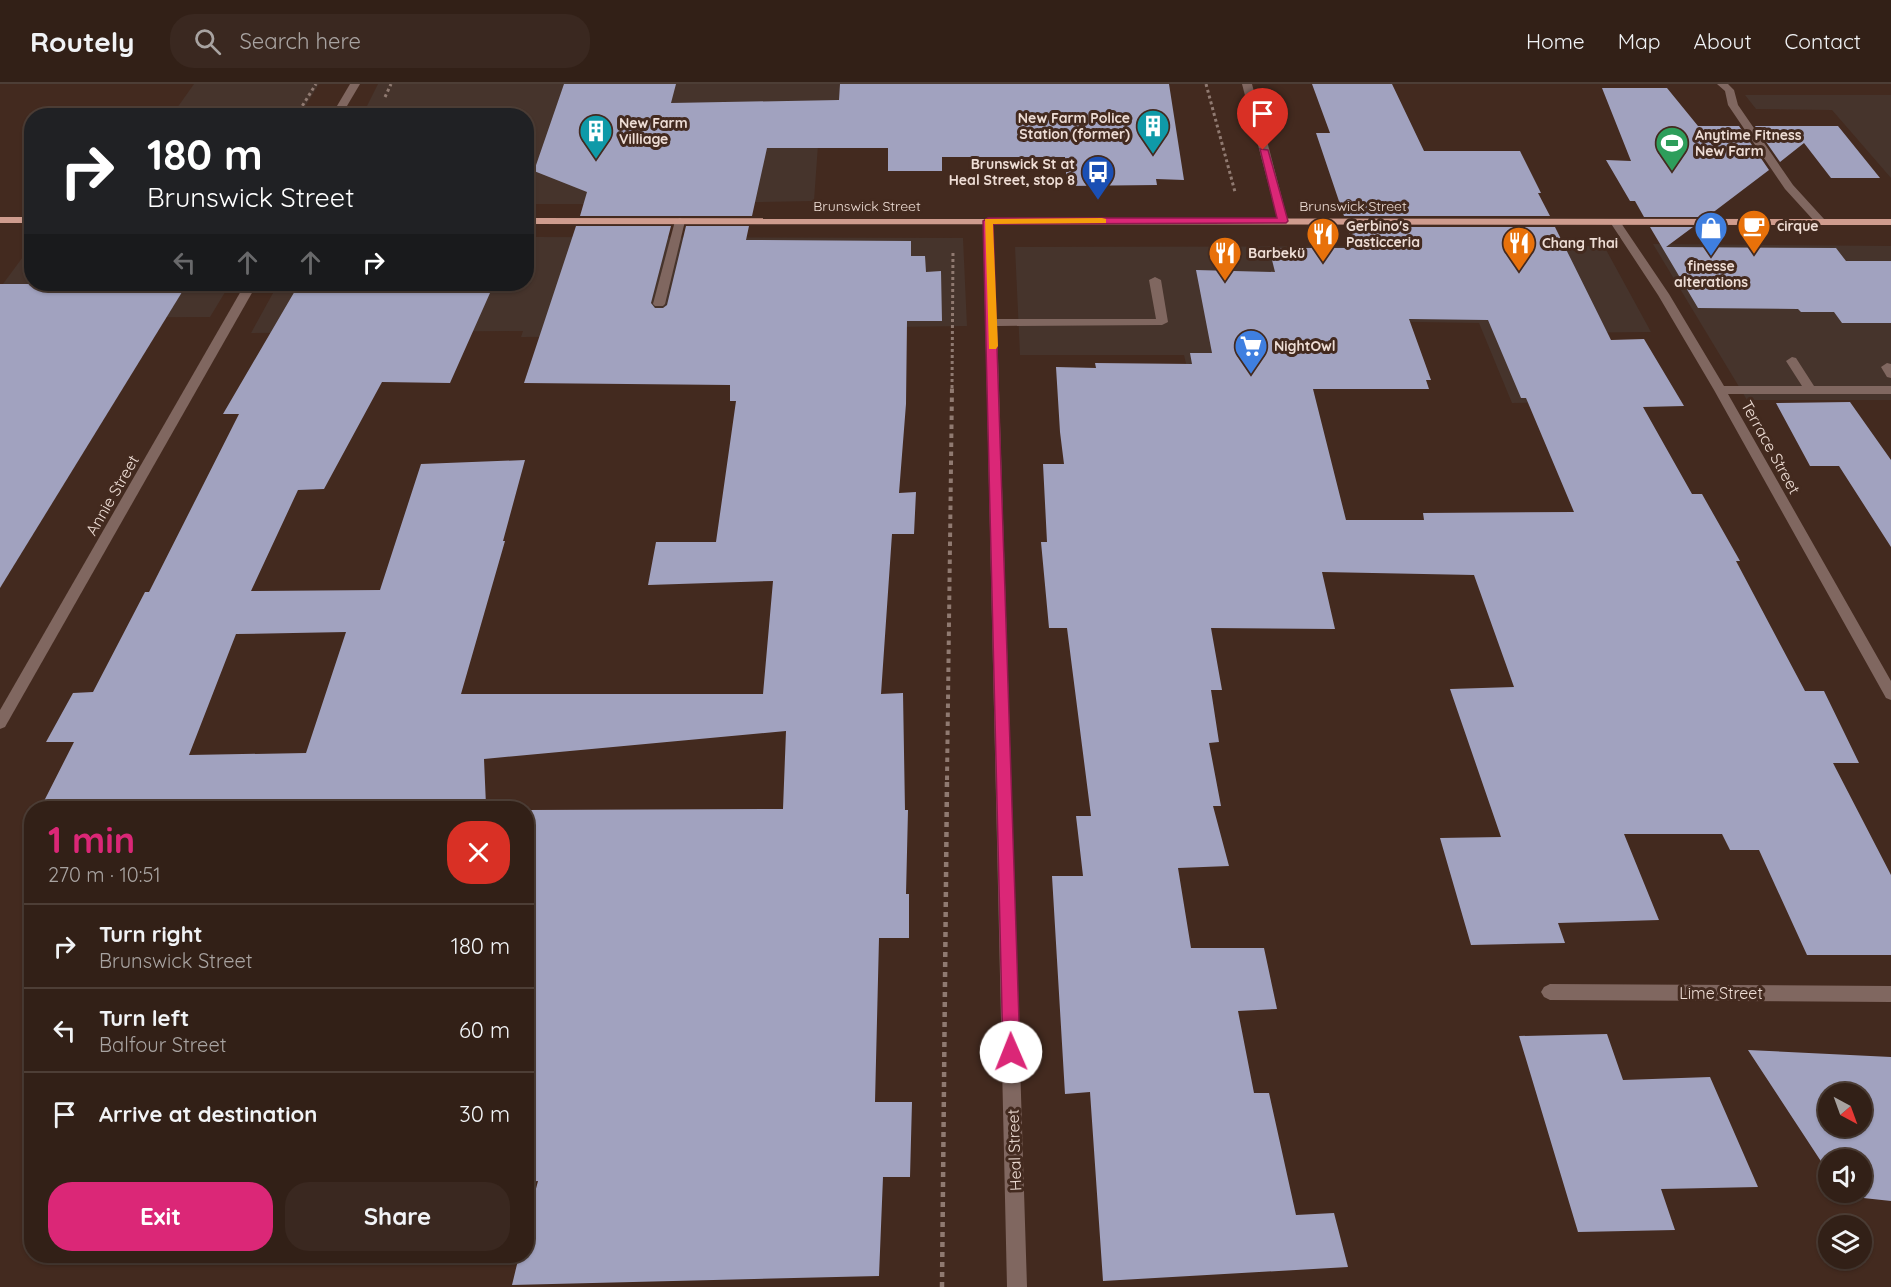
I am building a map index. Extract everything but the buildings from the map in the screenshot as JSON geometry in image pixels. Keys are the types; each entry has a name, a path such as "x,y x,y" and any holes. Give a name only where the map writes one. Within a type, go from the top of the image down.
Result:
{"main road":[{"path":"0,220 24,220"},
{"name":"Brunswick Street","path":"534,221 1891,222"}],"street":[{"path":"341,108 355,84"},
{"path":"1247,84 1283,221"},
{"path":"1722,84 1729,90 1733,105 1789,187 1820,221"},
{"path":"659,304 680,221"},
{"name":"Heal Street","path":"988,221 1017,1287"},
{"name":"Terrace Street","path":"1615,222 1663,294 1720,390 1891,694"},
{"path":"992,323 1162,322 1155,280"},
{"name":"Annie Street","path":"0,723 248,291"},
{"path":"1792,361 1810,390"},
{"path":"1720,390 1891,390"},
{"name":"Lime Street","path":"1550,992 1891,994"}],"path":[{"path":"301,108 316,84"},
{"path":"1206,84 1236,198"},
{"path":"942,1287 953,245"}],"shaded area":[{"path":"194,84 319,84 304,108 177,108"},
{"path":"378,84 921,84 820,117 814,201 534,204 534,108 366,108"},
{"path":"1745,95 1891,95 1891,178 1832,110 1756,109"},
{"path":"534,237 963,238 967,326 667,330 666,336 521,337 523,331 251,333 274,291 534,291"},
{"path":"1653,244 1891,246 1891,400 1747,400"},
{"path":"1604,246 1651,332 1548,333 1578,402 1512,403 1479,323 1289,320 1195,402 1184,355 1020,355 1015,247"},
{"path":"24,255 24,291 226,291 210,317 0,318 0,288"}],"slow traffic":[{"path":"992,346 988,221 1102,221"}],"place":[{"name":"New Farm Police Station (former)","path":"1153,155"},
{"name":"New Farm Villiage","path":"596,160"},
{"name":"Anytime Fitness New Farm","path":"1672,172"},
{"name":"Brunswick St at Heal Street, stop 8","path":"1098,201"},
{"name":"cirque","path":"1754,255"},
{"name":"finesse alterations","path":"1711,257"},
{"name":"Gerbino's Pasticceria","path":"1323,263"},
{"name":"Chang Thai","path":"1519,272"},
{"name":"Barbekü","path":"1225,282"},
{"name":"NightOwl","path":"1251,375"}],"route":[{"path":"1011,1052 988,221 1283,221 1263,150"}]}
